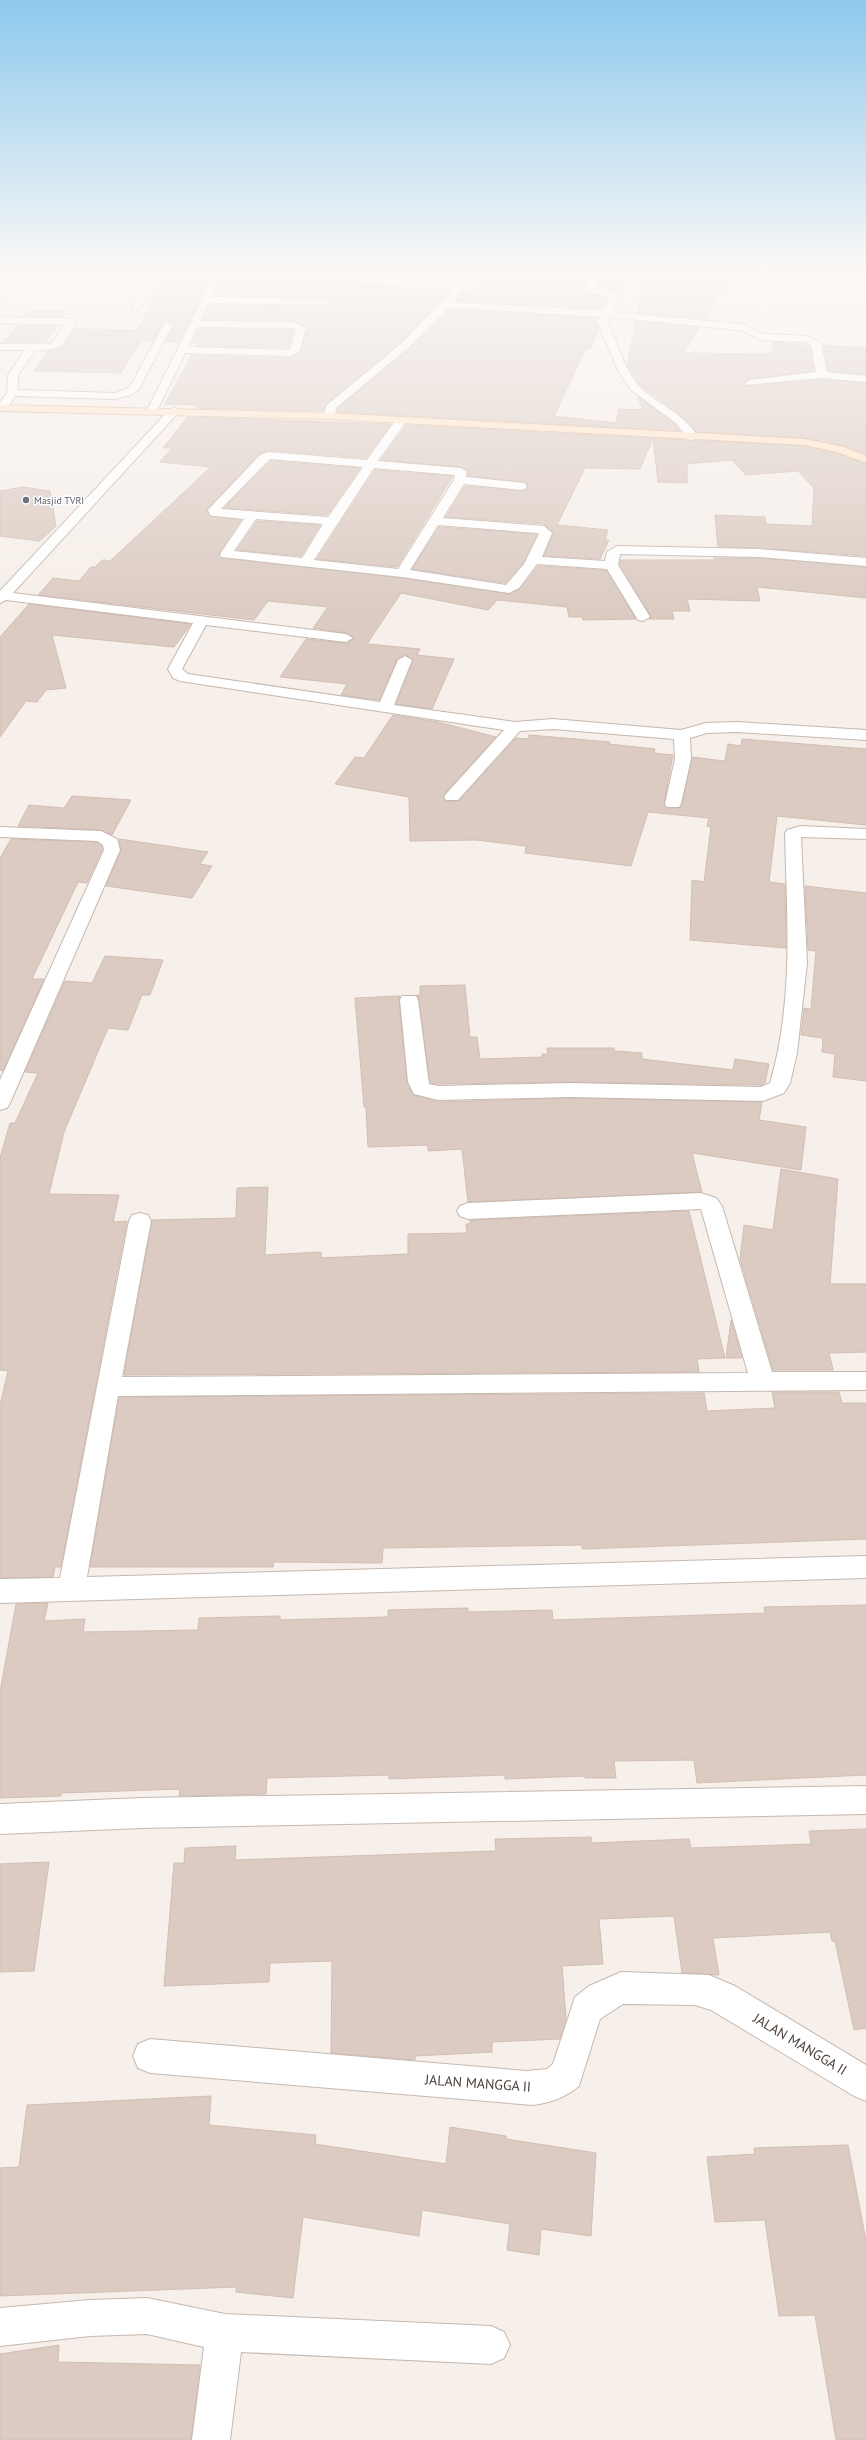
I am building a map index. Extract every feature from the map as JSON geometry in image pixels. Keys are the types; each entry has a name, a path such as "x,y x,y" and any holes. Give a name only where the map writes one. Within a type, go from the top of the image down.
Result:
{"street":[{"path":"0,408 12,393 12,387"},
{"path":"12,393 115,396 127,393 135,387"},
{"path":"152,411 163,387"},
{"path":"329,416 331,407 354,387"},
{"path":"634,387 647,398 676,416 692,437"},
{"path":"0,408 174,411 329,416 804,442 832,447 866,460"},
{"path":"1,598 174,411"},
{"path":"306,562 331,521 401,420"},
{"path":"331,521 219,513 214,512 214,510 264,456 273,455 461,472 460,480 402,574"},
{"path":"460,480 521,486"},
{"path":"252,516 223,559 306,562 509,589 515,585 533,560 546,535 546,532 543,530 435,521"},
{"path":"643,616 611,565 614,552 626,549 758,553 866,562"},
{"path":"533,560 611,565"},
{"path":"1,598 346,638"},
{"path":"200,622 175,669 181,676 515,727 553,724 682,735 696,730 723,727 866,735"},
{"path":"385,708 406,660"},
{"path":"452,796 515,727"},
{"path":"673,804 683,759 682,735"},
{"path":"408,1000 418,1082 421,1089 425,1091 438,1093 570,1090 766,1093 777,1088 782,1078 798,963 793,834 801,831 866,834"},
{"path":"0,832 101,836 111,843 112,850 0,1103"},
{"path":"468,1211 701,1201 708,1203 762,1382"},
{"path":"71,1588 110,1387 117,1330 140,1221"},
{"path":"110,1387 866,1381"},
{"path":"0,1591 866,1567"},
{"path":"0,1819 141,1813 866,1800"},
{"name":"JALAN MANGGA II","path":"150,2056 519,2088 546,2086 559,2082 567,2074 586,2009 601,1998 621,1988 695,1989 709,1991 723,1998 866,2084"},
{"path":"0,2327 90,2318 146,2316 225,2333 491,2345"},
{"path":"210,2440 225,2333"}],"building":[{"path":"174,387 347,387 326,404 323,411 195,408 198,405 165,404"},
{"path":"363,387 568,387 554,416 616,423 619,409 643,410 638,397 675,424 680,431 337,412 337,409"},
{"path":"642,387 866,387 866,454 844,446 804,438 696,432 679,414"},
{"path":"188,417 391,424 366,458 268,450 259,454 207,509 210,516 241,520 219,553 221,558 402,578 509,594 520,589 538,566 606,570 636,619 583,620 582,617 569,617 567,607 497,600 488,610 401,593 367,644 420,649 417,655 454,659 432,709 396,704 413,661 406,655 397,659 379,700 341,695 347,684 280,677 306,639 346,643 354,639 346,633 313,628 328,607 268,601 254,620 38,595 53,578 79,581 91,567 95,567 102,560 110,561 211,467 160,462 172,448 163,448"},
{"path":"406,425 653,438 640,469 585,468 557,525 608,530 605,540 609,540 600,559 544,556 553,533 544,524 446,517 465,486 521,491 526,490 528,485 525,482 468,476 468,471 461,467 381,460"},
{"path":"653,438 804,446 837,453 866,464 866,556 758,548 718,547 715,515 765,517 766,524 812,526 814,488 798,471 746,475 732,460 687,464 687,483 658,482"},
{"path":"271,461 360,468 327,515 224,508"},
{"path":"375,470 453,476 397,567 317,559"},
{"path":"23,487 50,491 56,526 40,541 0,536 0,491"},
{"path":"257,521 320,525 301,556 237,550"},
{"path":"439,527 537,535 523,563 505,583 412,569"},
{"path":"714,558 758,558 866,567 866,598 757,587 760,601 687,599 690,611 672,611 674,619 649,619 651,616 620,565 620,560 715,560"},
{"path":"29,604 191,624 174,647 52,635 66,688 46,690 37,702 26,701 0,737 0,637"},
{"path":"393,715 438,722 496,737 445,793 443,798 446,802 459,801 516,738 528,739 529,735 610,742 609,744 655,749 654,753 673,755 664,804 667,808 679,808 682,805 692,757 725,761 728,744 741,746 742,739 866,749 866,825 777,816 769,882 785,884 786,948 690,940 692,880 704,882 711,827 707,826 709,818 648,812 631,866 525,853 526,846 476,840 410,841 409,797 335,784 355,757 364,758"},
{"path":"72,796 131,800 112,835 101,830 18,826 29,805 64,808"},
{"path":"11,839 97,842 102,846 102,850 87,883 78,882 32,979 44,979 3,1071 0,1070 0,858"},
{"path":"119,839 208,852 200,864 212,866 192,898 106,886 121,851"},
{"path":"805,886 866,893 866,1081 833,1077 835,1054 822,1052 823,1038 801,1035 804,1008 811,1009 816,951 808,950"},
{"path":"105,956 163,960 150,995 142,995 128,1030 108,1028 64,1132 49,1194 119,1195 113,1222 127,1221 61,1567 55,1567 53,1577 0,1578 0,1405 8,1371 0,1370 0,1158 10,1123 15,1123 38,1073 25,1072 65,981 92,983"},
{"path":"465,985 470,1037 477,1037 480,1059 542,1057 542,1054 548,1054 547,1048 614,1048 614,1051 642,1053 642,1059 733,1070 735,1059 769,1064 765,1083 761,1085 570,1082 430,1083 419,1000 417,995 420,995 420,986"},
{"path":"400,996 399,1000 407,1082 414,1095 438,1102 570,1098 762,1102 759,1120 806,1127 801,1170 692,1153 702,1192 468,1202 462,1149 428,1151 428,1145 368,1147 366,1107 364,1107 355,998"},
{"path":"781,1169 838,1179 830,1284 866,1284 866,1352 829,1353 833,1370 773,1370 740,1259 744,1225 773,1230"},
{"path":"268,1187 265,1255 321,1252 321,1258 408,1254 408,1234 467,1233 466,1224 470,1224 470,1220 689,1211 725,1358 697,1359 699,1372 124,1375 152,1220 236,1218 237,1188"},
{"path":"731,1320 742,1358 726,1358"},
{"path":"772,1392 839,1392 842,1403 866,1403 866,1539 582,1549 582,1545 383,1548 382,1563 274,1562 273,1567 90,1567 119,1397 704,1393 707,1411 775,1408"},
{"path":"48,1603 44,1621 85,1619 83,1632 198,1630 199,1618 280,1616 280,1620 388,1617 388,1610 468,1608 468,1612 552,1610 553,1620 765,1613 764,1607 866,1605 866,1775 697,1783 694,1760 614,1761 616,1778 585,1778 585,1776 505,1779 505,1775 389,1779 389,1775 267,1778 266,1794 179,1796 180,1789 61,1793 61,1796 0,1798 0,1692 16,1604"},
{"path":"866,1829 866,2028 854,2030 835,1941 832,1941 830,1932 713,1938 719,1975 682,1973 674,1916 599,1919 603,1964 562,1966 566,2019 560,2039 492,2042 492,2052 415,2056 415,2060 331,2053 332,1961 270,1963 269,1982 164,1986 174,1863 184,1863 185,1848 236,1846 235,1860 496,1851 495,1839 591,1837 592,1843 689,1839 691,1848 811,1844 809,1831"},
{"path":"49,1862 34,1971 0,1972 0,1864"},
{"path":"211,2096 209,2125 316,2135 315,2144 446,2164 450,2127 506,2136 506,2139 596,2153 591,2236 541,2229 539,2255 507,2250 510,2224 422,2210 419,2236 303,2217 293,2298 236,2292 236,2287 0,2296 0,2168 19,2167 27,2105"},
{"path":"848,2145 866,2241 866,2440 836,2440 815,2315 779,2316 765,2220 715,2222 707,2157 755,2154 754,2148"},
{"path":"59,2345 58,2362 200,2365 191,2440 0,2440 0,2354"}],"place":[{"name":"Masjid TVRI","path":"26,500"}]}
